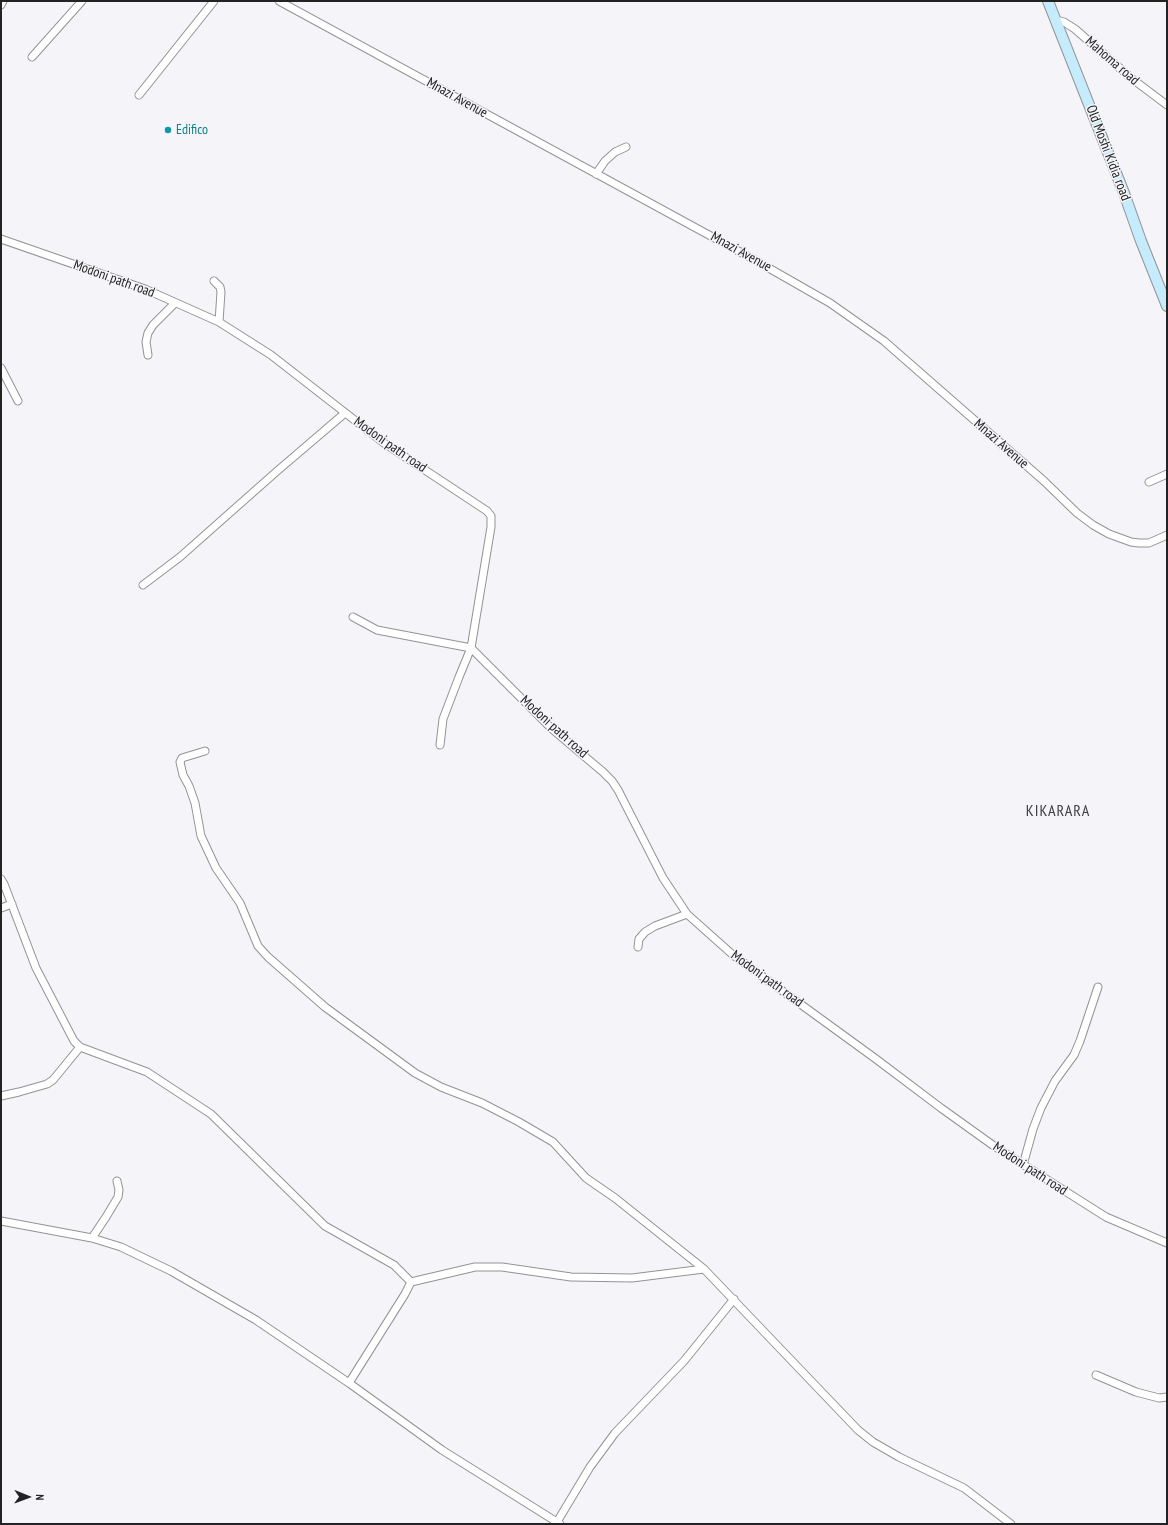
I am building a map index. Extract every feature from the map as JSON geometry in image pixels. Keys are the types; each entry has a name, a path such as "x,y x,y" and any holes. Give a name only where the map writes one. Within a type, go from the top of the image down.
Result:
{"street":[{"path":"1,5 3,1"},
{"path":"32,57 82,1"},
{"path":"139,95 214,1"},
{"name":"Mnazi Avenue","path":"279,1 797,283 830,303 884,341 1044,481 1077,513 1093,525 1124,539 1139,543 1149,543 1167,535"},
{"name":"Old Moshi Kidia road","path":"1048,1 1124,193 1140,241 1167,306"},
{"name":"Mahoma road","path":"1056,20 1064,22 1075,29 1131,78 1167,106"},
{"path":"596,174 605,161 615,152 626,147"},
{"name":"Modoni path road","path":"1,239 145,289 219,322 271,355 384,443 487,511 491,516 491,526 471,648 551,728 612,780 663,878 687,914 734,956 941,1108 1023,1165 1106,1218 1167,1243"},
{"path":"214,281 220,286 221,292 219,322"},
{"path":"148,355 146,342 148,333 175,303"},
{"path":"1,368 18,401"},
{"path":"143,585 180,557 345,413"},
{"path":"1149,482 1167,474"},
{"path":"353,617 377,630 471,648 444,719 440,744"},
{"path":"206,751 182,758 180,762 183,775 195,803 201,836 216,868 240,903 258,946 268,957 324,1007 415,1073 440,1086 482,1103 525,1125 553,1142 586,1178 615,1198 704,1269 858,1430 873,1442 899,1457 964,1488 1011,1524"},
{"path":"1,879 36,968 65,1026 74,1041 80,1047 147,1072 211,1114 325,1226 394,1265 410,1282"},
{"path":"1,908 12,904"},
{"path":"638,947 639,939 645,932 687,914"},
{"path":"1023,1165 1033,1129 1041,1108 1055,1081 1074,1055 1098,987"},
{"path":"1,1096 33,1089 54,1080 80,1047"},
{"path":"92,1238 110,1212 118,1196 119,1190 117,1182"},
{"path":"1,1221 92,1238 121,1247 171,1271 256,1320 349,1383 442,1450 558,1523 590,1467 616,1433 684,1361 734,1299"},
{"path":"410,1282 475,1267 502,1267 571,1277 632,1278 704,1269"},
{"path":"349,1383 405,1294 410,1282"},
{"path":"1096,1375 1136,1392 1159,1398 1167,1397"}],"place":[{"name":"Edifico","path":"168,130"}],"district":[{"name":"KIKARARA","path":"1058,811"}]}
